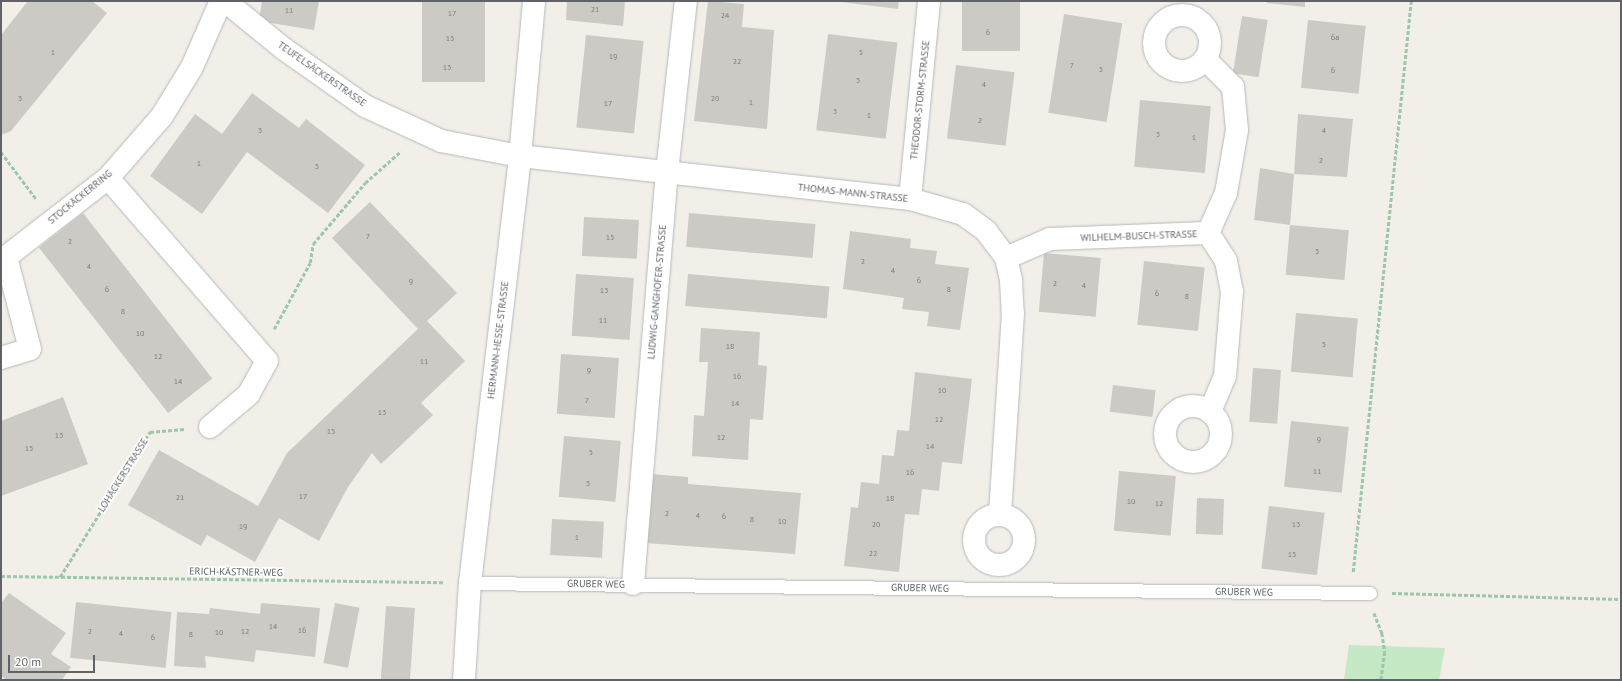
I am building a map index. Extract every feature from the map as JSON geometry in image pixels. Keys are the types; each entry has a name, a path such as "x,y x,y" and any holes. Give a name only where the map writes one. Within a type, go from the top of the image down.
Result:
{"street":[{"name":"STOCKÄCKERRING","path":"1,358 30,349 6,257 108,178 162,116 192,67 221,1"},
{"name":"TEUFELSÄCKERSTRASSE","path":"224,1 284,49 365,106 440,141 520,156"},
{"name":"HERMANN-HESSE-STRASSE","path":"464,680 470,582 520,156 534,1"},
{"name":"LUDWIG-GANGHOFER-STRASSE","path":"633,584 667,172 686,1"},
{"name":"THEODOR-STORM-STRASSE","path":"910,199 930,1"},
{"path":"1205,58 1233,87 1237,130 1226,193 1208,233"},
{"name":"THOMAS-MANN-STRASSE","path":"520,156 910,199 963,214 986,231 1006,258 1013,313 1000,514"},
{"path":"108,178 267,361 249,394 210,427"},
{"name":"WILHELM-BUSCH-STRASSE","path":"1006,258 1050,239 1208,233 1226,261 1232,291 1225,376 1210,412"}],"lane":[{"name":"GRUBER WEG","path":"470,582 1367,593"}],"path":[{"path":"1351,593 1411,1"},
{"path":"256,349 279,321 310,263 313,244 365,183 421,133"},
{"path":"1,152 52,220"},
{"name":"LOHÄCKERSTRASSE","path":"60,577 150,432 210,427"},
{"name":"ERICH-KÄSTNER-WEG","path":"1,576 470,582"},
{"path":"1380,680 1384,652 1382,633 1367,593 1621,599"}],"green space":[{"path":"1349,645 1445,648 1439,680 1344,680"}],"building":[{"path":"28,1 92,1 107,13 11,131 1,135 1,35"},
{"path":"262,1 319,1 314,30 259,21"},
{"path":"422,1 485,1 485,82 422,82"},
{"path":"567,1 625,1 623,26 566,20"},
{"path":"708,1 744,4 742,27 774,30 767,129 694,121"},
{"path":"833,1 899,1 898,9"},
{"path":"962,1 1020,1 1020,51 962,51"},
{"path":"1267,1 1305,1 1305,7 1267,3"},
{"path":"1064,14 1122,23 1107,122 1048,113"},
{"path":"1242,16 1268,20 1259,77 1233,73"},
{"path":"1308,20 1366,26 1359,94 1301,88"},
{"path":"828,34 897,43 886,139 816,130"},
{"path":"586,35 644,41 634,134 576,127"},
{"path":"956,65 1015,72 1006,146 947,138"},
{"path":"252,93 299,128 306,119 365,165 328,213 247,152 202,214 150,176 195,114 222,134"},
{"path":"1140,100 1211,106 1205,173 1134,167"},
{"path":"1298,114 1353,119 1347,177 1294,174"},
{"path":"1260,168 1294,174 1290,225 1254,220"},
{"path":"370,202 457,293 427,321 465,361 421,403 433,415 381,464 372,453 348,487 319,541 279,518 255,562 207,535 201,546 128,505 159,450 258,506 287,453 418,329 332,238"},
{"path":"83,213 212,378 168,413 39,247"},
{"path":"689,213 816,224 813,258 686,247"},
{"path":"584,217 639,220 637,259 582,256"},
{"path":"1290,225 1349,230 1344,280 1286,275"},
{"path":"850,231 911,239 910,248 937,251 935,264 969,268 960,330 927,326 929,312 902,309 904,298 843,289"},
{"path":"1044,253 1101,258 1096,317 1039,312"},
{"path":"1144,261 1205,267 1198,331 1137,325"},
{"path":"576,274 634,278 630,340 572,336"},
{"path":"688,274 829,286 827,318 685,306"},
{"path":"1296,313 1358,318 1353,377 1291,372"},
{"path":"701,328 760,332 758,365 767,366 763,420 750,419 748,460 692,456 694,415 704,416 708,362 699,362"},
{"path":"561,354 619,358 615,418 557,414"},
{"path":"1253,368 1281,370 1277,424 1249,422"},
{"path":"915,372 972,379 962,464 942,462 939,491 922,489 919,515 905,514 899,572 844,566 851,507 858,508 861,482 879,484 882,455 894,456 897,430 909,431"},
{"path":"1113,385 1156,390 1152,417 1110,412"},
{"path":"63,397 88,464 1,496 1,421"},
{"path":"1291,421 1349,427 1342,493 1284,487"},
{"path":"564,436 621,441 615,502 559,497"},
{"path":"1119,471 1176,476 1171,536 1114,531"},
{"path":"650,474 688,477 688,484 801,493 795,554 646,543"},
{"path":"1197,498 1224,499 1223,535 1196,534"},
{"path":"1269,506 1325,513 1317,575 1261,569"},
{"path":"552,519 604,522 602,558 550,555"},
{"path":"9,593 66,633 51,654 71,667 62,680 7,680 1,676 1,603"},
{"path":"76,602 171,612 166,668 70,658"},
{"path":"261,603 320,608 315,657 256,650 254,662 205,656 206,668 174,666 177,612 209,614 210,608 260,614"},
{"path":"335,603 360,608 348,668 323,663"},
{"path":"386,606 415,608 410,680 381,680"}]}
